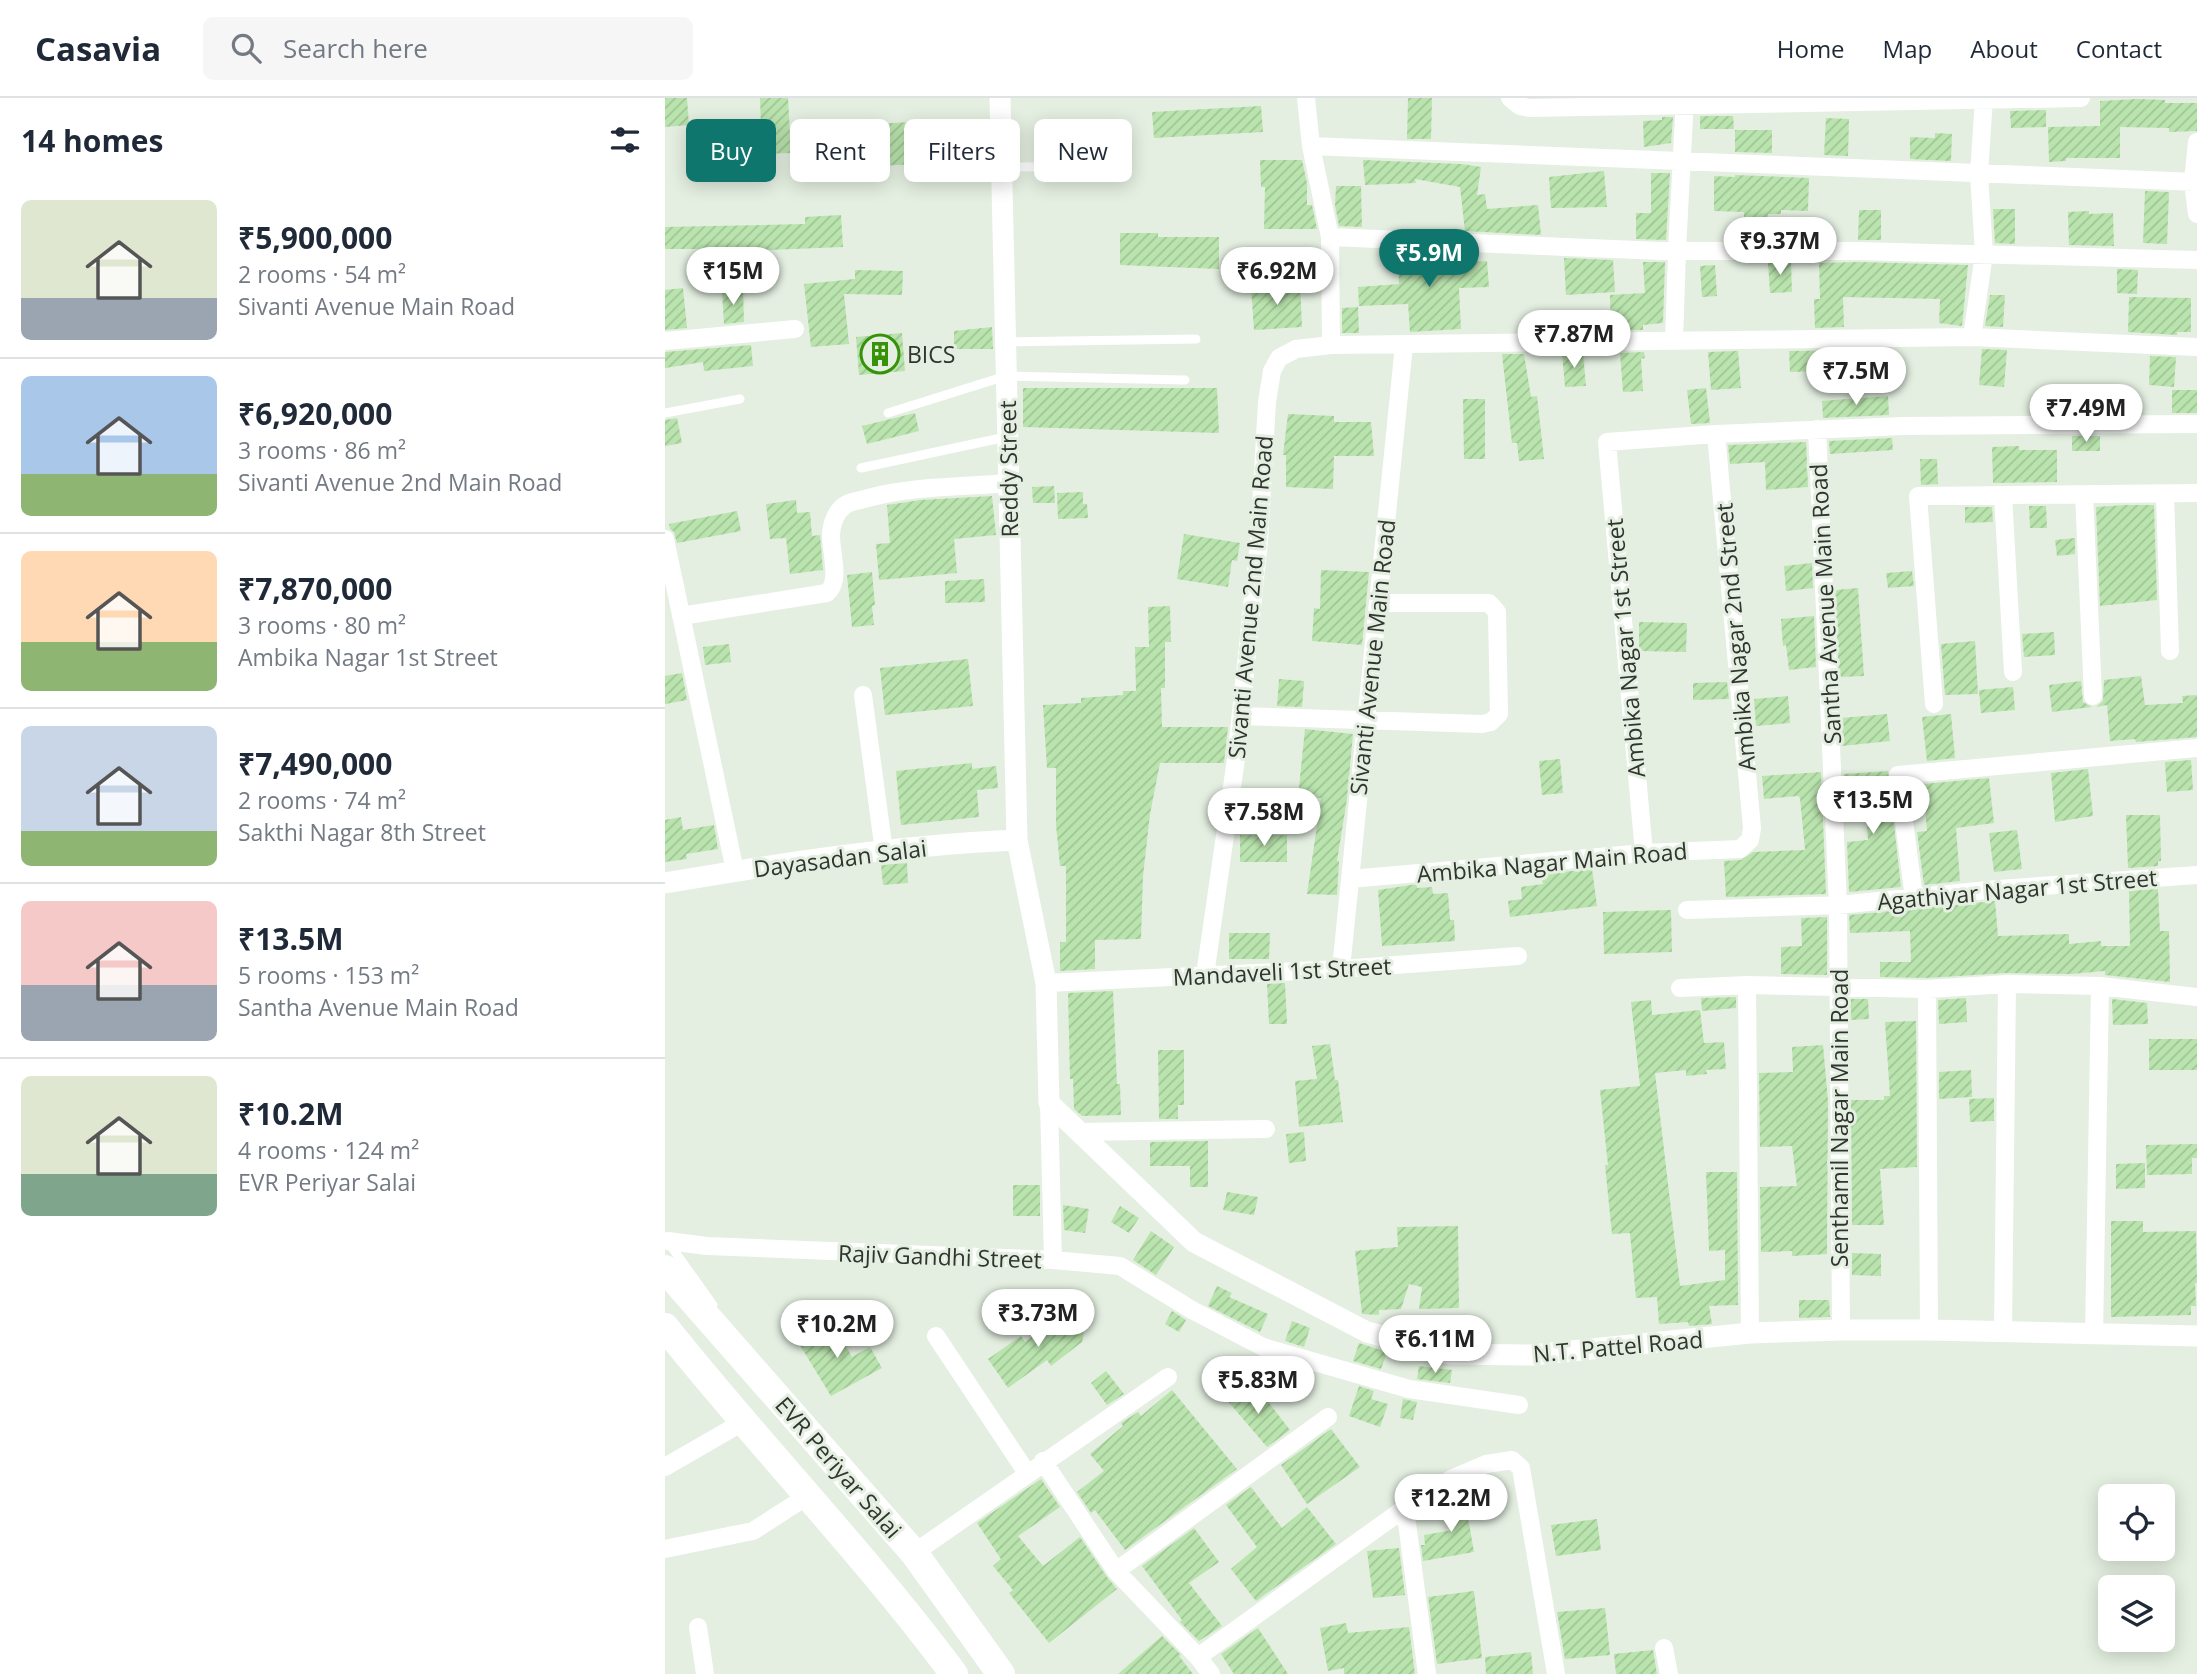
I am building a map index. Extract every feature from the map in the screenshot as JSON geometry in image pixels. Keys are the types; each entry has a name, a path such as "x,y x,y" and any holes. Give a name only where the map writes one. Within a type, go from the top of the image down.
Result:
{"main road":[{"name":"EVR Periyar Salai","path":"665,1269 914,1553 1001,1674"},
{"name":"EVR Periyar Salai","path":"665,1327 676,1348 809,1495 954,1674"}],"street":[{"name":"Reddy Street","path":"1000,98 1001,119"},
{"path":"1306,98 1311,146 1330,237 1331,345"},
{"path":"1510,98 1520,106 1529,108 1685,101 2081,98"},
{"path":"1972,337 1984,254 1979,174 1984,99"},
{"path":"1674,341 1685,101"},
{"path":"2197,142 2197,214"},
{"path":"1311,146 2195,182"},
{"name":"Reddy Street","path":"1002,182 1017,840"},
{"path":"1330,237 1677,251 1858,251 2197,260"},
{"path":"665,341 795,329"},
{"name":"Sivanti Avenue 2nd Main Road","path":"1205,975 1241,716 1259,541 1267,402 1272,371 1279,358 1296,349 1331,345 1972,337 2197,347"},
{"name":"Sivanti Avenue Main Road","path":"1341,968 1404,345"},
{"path":"1716,434 1903,426 2197,424"},
{"name":"Santha Avenue Main Road","path":"1817,429 1838,905"},
{"name":"Ambika Nagar 1st Street","path":"1644,853 1607,442 1716,434"},
{"name":"Ambika Nagar 2nd Street","path":"1716,434 1752,828 1750,840"},
{"path":"681,616 827,593 833,588 834,580 832,526 835,516 848,504 887,493 1009,483"},
{"path":"1934,704 1918,496 2197,493"},
{"path":"2084,494 2094,696"},
{"path":"2165,494 2170,651"},
{"path":"2003,495 2013,672"},
{"path":"665,539 669,574 681,616 735,871"},
{"path":"1241,716 1482,724 1491,722 1499,714 1497,612 1494,606 1489,603 1378,603"},
{"path":"863,695 884,852"},
{"path":"1914,898 1898,775 2197,748"},
{"path":"1017,840 1046,983 1053,1260"},
{"name":"Dayasadan Salai","path":"665,883 884,852 958,843 1017,840"},
{"name":"Ambika Nagar Main Road","path":"1350,879 1644,853 1740,849 1750,840"},
{"name":"Agathiyar Nagar 1st Street","path":"1687,910 1838,905 2197,875"},
{"name":"Senthamil Nagar Main Road","path":"1838,905 1841,1330"},
{"name":"Mandaveli 1st Street","path":"1046,983 1518,956"},
{"path":"2003,1332 2007,984"},
{"path":"1680,988 1747,985 1927,989 2007,984 2100,986 2197,997"},
{"path":"1747,985 1750,1333"},
{"path":"2094,1335 2100,986"},
{"path":"1927,989 1929,1330"},
{"name":"N.T. Pattel Road","path":"1049,1103 1194,1242 1367,1332 1450,1354 1532,1355 1750,1333 1841,1330 2197,1336"},
{"path":"1080,1132 1266,1129"},
{"name":"Rajiv Gandhi Street","path":"667,1240 707,1246 1053,1260 1120,1266 1192,1310 1263,1346 1409,1389 1518,1405"},
{"path":"936,1336 1027,1473"},
{"path":"914,1553 1043,1461 1168,1377"},
{"path":"1116,1571 1328,1418"},
{"path":"665,1467 743,1422"},
{"path":"1198,1657 1405,1508 1451,1479 1486,1464 1513,1460 1521,1468 1556,1674"},
{"path":"1043,1461 1116,1571 1211,1674"},
{"path":"665,1549 753,1531 809,1495"},
{"path":"1405,1508 1427,1674"},
{"path":"698,1627 705,1674"},
{"path":"1664,1648 1669,1674"}],"lane":[{"path":"1006,342 1196,339"},
{"path":"888,413 1006,376 1185,380"},
{"path":"665,413 740,399"},
{"path":"861,468 1008,436"},
{"path":"667,1240 717,1311 722,1334"}],"building":[{"path":"665,98 687,98 689,119 686,119 686,125 665,127"},
{"path":"760,98 788,98 790,153 776,154 776,119 761,119"},
{"path":"1408,98 1432,98 1431,139 1407,139"},
{"path":"2165,100 2165,103 2197,103 2197,131 2169,132 2169,128 2120,127 2120,158 2066,158 2066,161 2049,162 2048,127 2100,126 2100,101"},
{"path":"1261,106 1263,132 1154,138 1152,112"},
{"path":"2046,110 2046,127 2011,128 2010,111"},
{"path":"1700,116 1733,116 1734,129 1700,129"},
{"path":"1662,117 1673,117 1671,143 1644,147 1643,121 1662,120"},
{"path":"1826,118 1849,119 1848,156 1824,155"},
{"path":"904,122 904,165 890,165 890,123"},
{"path":"1735,130 1772,130 1772,153 1735,152"},
{"path":"1935,133 1952,134 1951,161 1910,159 1910,137 1935,138"},
{"path":"1260,160 1302,160 1307,183 1307,205 1312,205 1317,229 1264,229 1265,187 1261,187"},
{"path":"1363,160 1481,167 1477,195 1485,194 1487,209 1538,205 1541,235 1465,231 1460,187 1415,179 1416,183 1365,185"},
{"path":"1604,171 1607,207 1551,208 1549,177"},
{"path":"1651,173 1670,173 1666,240 1636,239 1636,213 1651,213"},
{"path":"1714,176 1809,178 1808,211 1781,210 1781,214 1768,214 1768,223 1744,222 1744,212 1714,211"},
{"path":"1336,186 1361,186 1362,227 1339,226 1335,205"},
{"path":"2145,191 2169,192 2167,244 2143,243"},
{"path":"1993,209 2015,209 2015,244 1995,243"},
{"path":"1859,210 1881,210 1881,240 1858,240"},
{"path":"2089,211 2089,214 2113,213 2114,246 2069,245 2068,212"},
{"path":"841,215 843,247 746,251 665,249 665,227 805,224 805,217"},
{"path":"1120,233 1158,233 1158,237 1219,237 1219,269 1120,265"},
{"path":"1398,251 1457,254 1457,263 1487,261 1489,287 1459,288 1461,329 1410,332 1408,304 1359,306 1358,287 1399,284"},
{"path":"1564,258 1613,260 1615,292 1566,295"},
{"path":"1643,262 1665,262 1663,323 1643,325 1643,330 1611,330 1610,295 1645,293"},
{"path":"1768,262 1791,262 1792,292 1770,293"},
{"path":"1819,263 1968,265 1962,326 1939,323 1940,299 1843,297 1844,327 1815,328 1814,299 1820,299"},
{"path":"1715,265 1717,296 1702,297 1700,266"},
{"path":"2117,269 2138,270 2137,294 2117,293"},
{"path":"855,270 903,271 902,295 844,294 849,344 811,347 804,284 855,279"},
{"path":"1300,284 1302,327 1254,330 1251,287"},
{"path":"683,288 687,328 665,330 665,290"},
{"path":"743,290 744,322 724,324 722,291"},
{"path":"1990,295 2005,295 2003,327 1985,326"},
{"path":"2129,297 2191,298 2191,332 2177,332 2177,335 2128,332"},
{"path":"1358,307 1359,333 1342,333 1342,308"},
{"name":"BICS","path":"992,327 993,349 954,349 954,331"},
{"name":"BICS","path":"902,333 905,371 859,375 856,337"},
{"path":"751,345 753,366 704,371 703,362 665,368 665,352"},
{"path":"1982,349 2007,350 2004,387 1979,385"},
{"path":"1852,350 1852,370 1790,372 1789,351"},
{"path":"1738,351 1741,388 1711,390 1708,352"},
{"path":"1644,352 1645,358 1641,359 1643,391 1623,392 1620,353"},
{"path":"1562,353 1583,353 1586,386 1565,387"},
{"path":"1502,354 1524,354 1531,397 1537,396 1544,459 1519,461 1517,443 1512,443"},
{"path":"2150,356 2176,357 2174,387 2149,385"},
{"path":"1023,388 1217,388 1219,433 1023,427"},
{"path":"1706,388 1710,423 1691,424 1687,390"},
{"path":"2172,390 2197,390 2197,413 2172,413"},
{"path":"1888,396 1889,415 1823,418 1822,401"},
{"path":"1463,399 1485,399 1485,459 1464,459"},
{"path":"915,413 919,431 867,444 862,426"},
{"path":"1288,414 1334,416 1334,422 1371,422 1374,456 1334,456 1333,489 1286,487 1286,455 1283,455"},
{"path":"677,418 682,443 665,446 665,420"},
{"path":"2072,436 2100,436 2100,451 2072,451"},
{"path":"1892,438 1893,450 1830,454 1829,441"},
{"path":"1806,442 1808,487 1766,490 1765,462 1730,464 1728,445"},
{"path":"2019,446 2019,450 2057,450 2057,482 1993,483 1992,447"},
{"path":"1920,459 1937,459 1938,484 1921,485"},
{"path":"1054,486 1055,503 1033,503 1032,487"},
{"path":"1083,492 1083,504 1087,504 1088,518 1058,519 1057,493"},
{"path":"992,496 996,535 954,539 957,573 879,580 876,544 890,543 887,505"},
{"path":"796,500 797,513 810,512 812,536 820,535 823,570 790,574 786,538 770,539 766,504"},
{"path":"2154,505 2157,600 2100,606 2096,507"},
{"path":"2029,506 2046,506 2047,528 2030,528"},
{"path":"1965,507 1992,507 1993,522 1965,523"},
{"path":"737,511 741,531 677,543 674,532 670,529 669,524"},
{"path":"1184,534 1240,543 1237,561 1232,560 1228,587 1177,579"},
{"path":"2075,538 2075,554 2057,556 2055,540"},
{"path":"1812,563 1813,588 1786,591 1784,566"},
{"path":"1321,570 1369,572 1362,645 1312,641 1314,608 1320,609"},
{"path":"1912,571 1914,586 1888,588 1886,573"},
{"path":"872,572 874,625 852,627 847,575"},
{"path":"984,579 985,602 945,603 945,581"},
{"path":"1858,588 1864,676 1839,677 1835,590"},
{"path":"1170,606 1171,642 1165,642 1165,688 1161,688 1162,727 1228,727 1224,763 1160,763 1150,814 1143,876 1141,939 1095,940 1095,969 1060,971 1060,942 1066,942 1066,866 1060,866 1056,825 1056,768 1047,768 1043,705 1081,703 1081,698 1123,695 1123,691 1136,691 1135,647 1149,647 1148,607"},
{"path":"1814,616 1816,667 1789,670 1786,645 1783,646 1781,619"},
{"path":"1639,622 1687,623 1686,652 1639,651"},
{"path":"2054,632 2055,655 2024,657 2022,634"},
{"path":"1975,641 1978,694 1945,695 1941,644"},
{"path":"729,644 731,662 705,665 703,647"},
{"path":"968,659 973,706 885,715 880,668"},
{"path":"682,673 687,700 665,704 665,676"},
{"path":"2141,676 2145,705 2183,703 2182,696 2197,695 2197,737 2136,742 2135,739 2110,741 2107,705 2096,707 2103,701 2104,680"},
{"path":"1279,679 1304,681 1302,707 1277,706"},
{"path":"2081,681 2083,702 2092,707 2052,712 2049,685"},
{"path":"1727,682 1729,699 1693,700 1693,683"},
{"path":"2013,687 2015,710 1981,713 1979,690"},
{"path":"1788,696 1790,723 1756,726 1754,699"},
{"path":"1887,714 1890,741 1842,746 1841,718"},
{"path":"1951,714 1955,758 1927,761 1922,717"},
{"path":"1305,729 1353,734 1347,799 1337,861 1337,895 1307,894 1321,798 1298,797"},
{"path":"1560,759 1563,793 1542,795 1539,761"},
{"path":"2191,760 2193,790 2167,792 2165,762"},
{"path":"972,763 972,769 996,766 998,788 977,790 979,817 901,825 896,771"},
{"path":"2088,769 2093,816 2055,822 2051,773"},
{"path":"1888,771 1901,887 1849,892 1847,842 1868,840 1867,827 1875,826 1873,797 1845,798 1844,774"},
{"path":"1821,772 1826,894 1726,897 1724,861 1741,860 1753,852 1805,850 1800,798 1764,799 1762,776"},
{"path":"1989,778 1994,823 1956,828 1960,881 1924,885 1917,832 1927,831 1923,784"},
{"path":"2126,815 2160,815 2161,861 2158,861 2158,866 2128,868"},
{"path":"681,817 683,830 714,825 718,849 686,854 687,859 665,862 665,820"},
{"path":"2017,830 2022,869 1994,872 1989,833"},
{"path":"1240,835 1287,835 1287,862 1240,862"},
{"path":"907,863 908,883 883,885 881,865"},
{"path":"1592,869 1597,906 1510,917 1508,901 1522,899 1521,887 1543,884 1541,874"},
{"path":"1417,884 1417,888 1432,887 1433,894 1448,893 1455,941 1382,946 1378,890"},
{"path":"2158,889 2160,931 2169,931 2170,982 2105,975 2105,971 1927,978 1880,977 1880,962 1911,962 1910,931 1850,933 1849,915 1995,901 1998,936 2069,934 2069,944 2101,941 2101,946 2130,946 2129,891"},
{"path":"1671,910 1672,952 1604,954 1603,912"},
{"path":"1827,917 1827,975 1781,974 1781,947 1802,946 1801,918"},
{"path":"1229,933 1270,933 1269,959 1229,959"},
{"path":"1285,983 1287,1024 1269,1024 1267,984"},
{"path":"1113,991 1121,1115 1082,1116 1074,1109 1073,1079 1070,1079 1068,993"},
{"path":"1736,997 1736,1008 1702,1011 1701,998"},
{"path":"1966,998 1967,1022 1939,1024 1938,1000"},
{"path":"1850,999 1868,999 1869,1019 1851,1020"},
{"path":"2112,999 2147,1003 2148,1024 2113,1025"},
{"path":"1651,1000 1652,1015 1700,1010 1704,1043 1724,1042 1726,1069 1706,1070 1707,1074 1686,1076 1686,1070 1655,1073 1680,1286 1725,1280 1725,1250 1709,1251 1706,1172 1737,1172 1738,1305 1709,1306 1712,1324 1659,1324 1657,1297 1636,1298 1630,1233 1612,1234 1600,1090 1640,1086 1631,1002"},
{"path":"1916,1021 1917,1167 1880,1169 1884,1225 1852,1225 1851,1100 1884,1100 1884,1096 1890,1096 1885,1022"},
{"path":"2149,1039 2197,1039 2197,1070 2149,1070"},
{"path":"1330,1044 1343,1122 1299,1127 1295,1081 1317,1079 1312,1046"},
{"path":"1823,1045 1828,1101 1827,1254 1792,1256 1792,1251 1761,1252 1760,1187 1797,1186 1792,1146 1760,1147 1759,1073 1793,1072 1792,1047"},
{"path":"1158,1050 1184,1050 1184,1105 1178,1105 1178,1119 1159,1119"},
{"path":"1971,1070 1972,1097 1939,1099 1939,1072"},
{"path":"1994,1098 1994,1121 1970,1122 1969,1099"},
{"path":"1304,1132 1306,1161 1289,1163 1286,1134"},
{"path":"1208,1141 1208,1187 1190,1187 1190,1166 1150,1166 1150,1142"},
{"path":"2197,1144 2197,1158 2192,1158 2192,1174 2147,1175 2146,1145"},
{"path":"2145,1163 2145,1188 2116,1189 2116,1164"},
{"path":"1013,1185 1040,1185 1040,1216 1013,1216"},
{"path":"1227,1192 1258,1197 1254,1215 1223,1210"},
{"path":"1063,1205 1089,1209 1085,1233 1064,1230"},
{"path":"1120,1206 1139,1218 1129,1233 1111,1222"},
{"path":"2111,1221 2143,1221 2143,1232 2196,1231 2196,1306 2191,1306 2191,1315 2111,1317"},
{"path":"1458,1226 1459,1308 1419,1309 1422,1287 1409,1284 1401,1309 1379,1310 1379,1315 1362,1314 1355,1251 1398,1247 1397,1227"},
{"path":"1151,1231 1174,1247 1156,1275 1133,1260"},
{"path":"1852,1253 1881,1254 1881,1276 1852,1275"},
{"path":"1217,1286 1232,1293 1229,1297 1268,1314 1260,1332 1208,1306"},
{"path":"1799,1300 1829,1300 1830,1317 1799,1318"},
{"path":"1068,1309 1084,1331 1082,1342 1051,1366 1047,1360 1008,1388 988,1359 1021,1336 1025,1342"},
{"path":"1172,1311 1186,1320 1179,1332 1165,1324"},
{"path":"1292,1321 1310,1328 1304,1347 1285,1341"},
{"path":"832,1322 852,1357 870,1347 882,1368 831,1396 798,1342"},
{"path":"1359,1343 1387,1352 1381,1369 1353,1361"},
{"path":"1419,1366 1452,1370 1450,1383 1417,1379"},
{"path":"1106,1371 1124,1394 1107,1405 1091,1383"},
{"path":"1246,1384 1261,1403 1266,1399 1290,1430 1267,1447 1226,1399"},
{"path":"1359,1386 1374,1391 1371,1399 1388,1404 1380,1427 1349,1416"},
{"path":"1172,1390 1237,1469 1125,1550 1095,1510 1091,1513 1077,1492 1104,1471 1090,1454 1123,1426 1121,1423 1138,1412 1141,1416"},
{"path":"1403,1399 1417,1402 1413,1420 1400,1418"},
{"path":"1331,1429 1360,1467 1307,1504 1281,1465"},
{"path":"1041,1479 1060,1507 1018,1536 1043,1566 1080,1537 1117,1589 1049,1643 1009,1593 1013,1590 993,1566 1001,1559 977,1523"},
{"path":"1251,1487 1282,1528 1307,1507 1336,1544 1256,1601 1231,1569 1257,1547 1226,1505"},
{"path":"1464,1495 1474,1552 1423,1561 1421,1545 1425,1545 1424,1535 1453,1530 1447,1498"},
{"path":"1597,1519 1601,1550 1556,1556 1551,1525"},
{"path":"1194,1528 1219,1562 1189,1583 1222,1626 1199,1641 1180,1622 1182,1620 1142,1566"},
{"path":"1399,1548 1405,1595 1373,1598 1367,1551"},
{"path":"1474,1591 1482,1658 1437,1664 1428,1597"},
{"path":"1605,1608 1610,1655 1565,1659 1557,1612"},
{"path":"1346,1623 1348,1633 1409,1627 1415,1674 1344,1674 1344,1668 1328,1671 1320,1628"},
{"path":"1258,1628 1288,1674 1234,1674 1221,1654"},
{"path":"1162,1636 1181,1655 1179,1656 1193,1674 1118,1674"},
{"path":"1653,1650 1657,1674 1616,1674 1614,1654"},
{"path":"1531,1652 1533,1674 1486,1674 1485,1657"}],"place":[{"name":"BICS","path":"880,354"}]}
